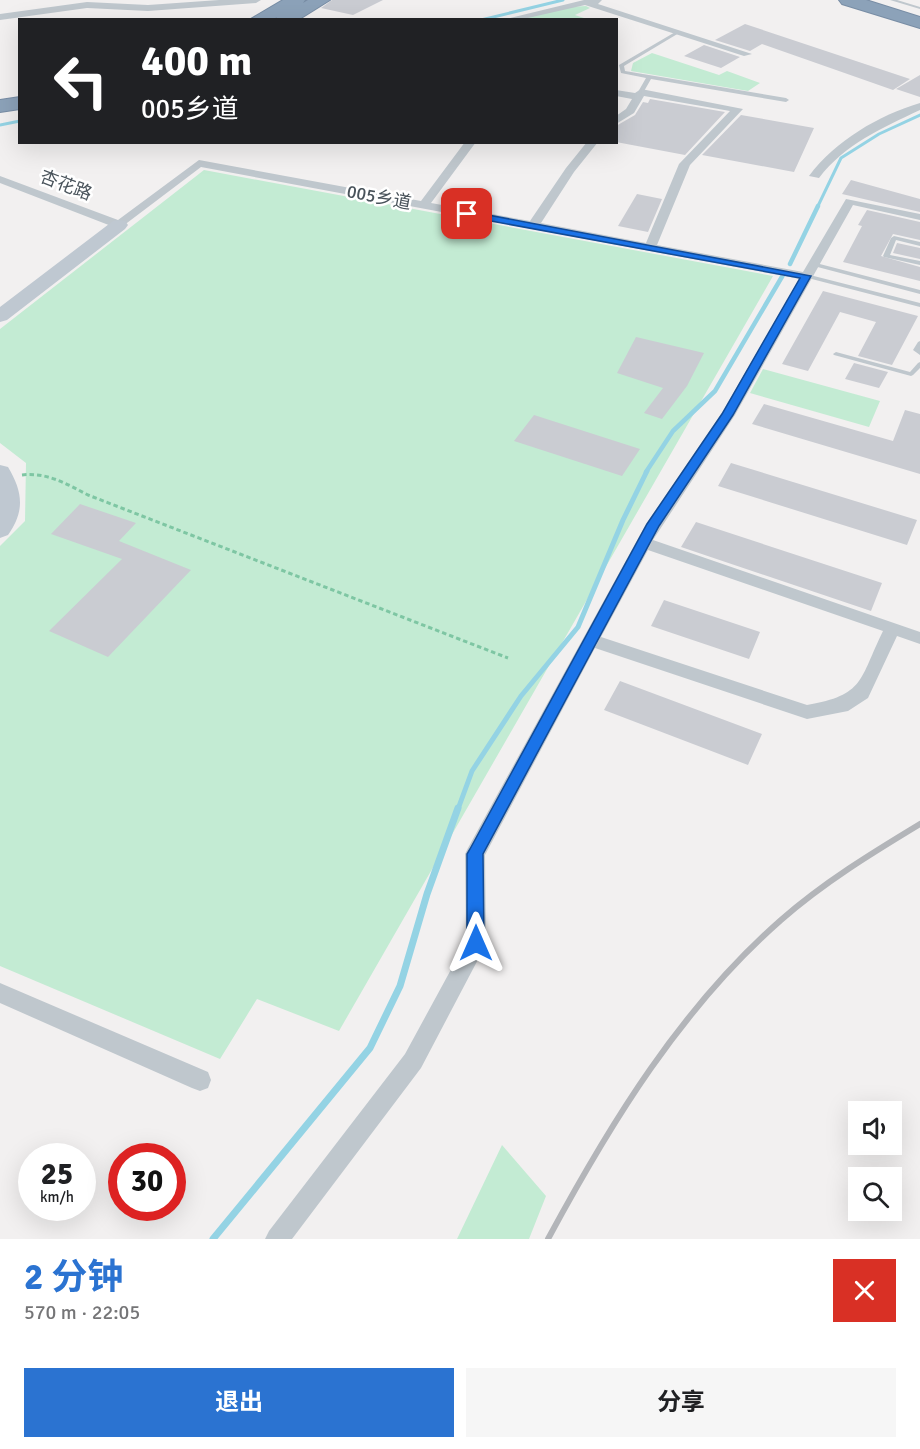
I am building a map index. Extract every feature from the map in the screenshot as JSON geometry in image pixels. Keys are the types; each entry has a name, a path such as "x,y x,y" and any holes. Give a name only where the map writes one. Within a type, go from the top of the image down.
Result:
{"highway":[{"path":"262,18 296,0"},
{"path":"288,18 321,0"},
{"path":"848,0 920,23"},
{"path":"0,95 18,92"},
{"path":"0,106 18,103"}],"street":[{"path":"0,17 87,5 148,8 256,0"},
{"path":"516,18 608,0"},
{"path":"587,3 747,54"},
{"path":"618,93 738,109 685,164 651,248"},
{"path":"618,120 630,111 639,95"},
{"path":"815,176 827,158 850,141 920,106"},
{"path":"423,206 470,144"},
{"path":"533,226 570,170 591,144"},
{"name":"005乡道","path":"0,316 199,164 651,248 809,270"},
{"name":"杏花路","path":"0,179 119,225"},
{"path":"277,1239 413,1061 476,943 475,854 644,543 728,415 850,201 920,217"},
{"path":"0,530 7,521 10,490 2,475"},
{"path":"644,543 920,638"},
{"path":"590,640 807,712 842,706 862,693 892,629"},
{"path":"0,993 200,1080"}],"lane":[{"path":"892,0 920,8"},
{"path":"677,32 621,65 622,72 786,100"},
{"path":"639,95 649,77"},
{"path":"920,244 894,238 886,256 920,263"},
{"path":"809,270 920,292"},
{"path":"809,270 920,305"},
{"path":"920,343 916,350 920,353"},
{"path":"836,354 911,374 920,364"}],"path":[{"path":"2,475 29,473 60,480 88,495 508,658"}],"green space":[{"path":"586,6 590,8 575,15 584,18 524,18 568,7"},
{"path":"652,53 719,75 727,71 760,83 748,91 631,71 633,63"},
{"path":"204,170 773,276 339,1031 257,999 220,1059 0,966 0,546 25,521 26,463 0,443 0,329"},
{"path":"763,369 880,401 869,427 750,393"},
{"path":"502,1145 546,1196 529,1239 457,1239"}],"building":[{"path":"332,0 383,0 353,15 321,8"},
{"path":"745,24 910,79 893,90 762,44 750,51 715,40"},
{"path":"704,45 740,57 721,68 684,56"},
{"path":"920,75 920,97 896,89"},
{"path":"650,99 725,112 685,155 618,142 618,125 635,115 643,102 648,103"},
{"path":"741,115 814,128 794,172 702,155"},
{"path":"851,180 920,199 920,212 842,194"},
{"path":"637,194 662,199 648,232 618,226"},
{"path":"867,210 920,222 920,240 893,234 881,256 920,267 920,281 843,262 862,226 858,225"},
{"path":"897,243 920,248 920,259 893,253"},
{"path":"823,291 918,316 892,365 858,356 876,322 840,312 808,371 782,364"},
{"path":"636,337 704,353 687,386 662,419 644,413 663,388 617,373"},
{"path":"854,363 888,372 879,388 845,379"},
{"path":"764,404 893,441 905,410 920,414 920,474 752,424"},
{"path":"534,415 640,449 622,476 514,441"},
{"path":"731,463 917,520 907,545 718,486"},
{"path":"80,504 136,523 119,541 191,570 108,657 49,631 122,559 51,534"},
{"path":"696,522 882,583 871,611 681,547"},
{"path":"664,600 760,632 749,659 651,626"},
{"path":"620,681 762,734 748,765 604,710"}],"waterway":[{"path":"489,18 563,0"},
{"path":"817,208 841,158 879,134 920,115"},
{"path":"0,125 18,121"},
{"path":"790,264 818,206"},
{"path":"646,472 673,431 715,391 783,275"},
{"path":"458,809 472,771 521,696 578,627 623,520 647,471"},
{"path":"213,1239 370,1048 400,986 427,894 458,808"}],"railway":[{"path":"548,1239 623,1110 680,1029 711,991 745,954 797,906 848,869 920,824"}],"route":[{"path":"467,214 806,276 728,415 654,524 475,854 476,943"}]}
